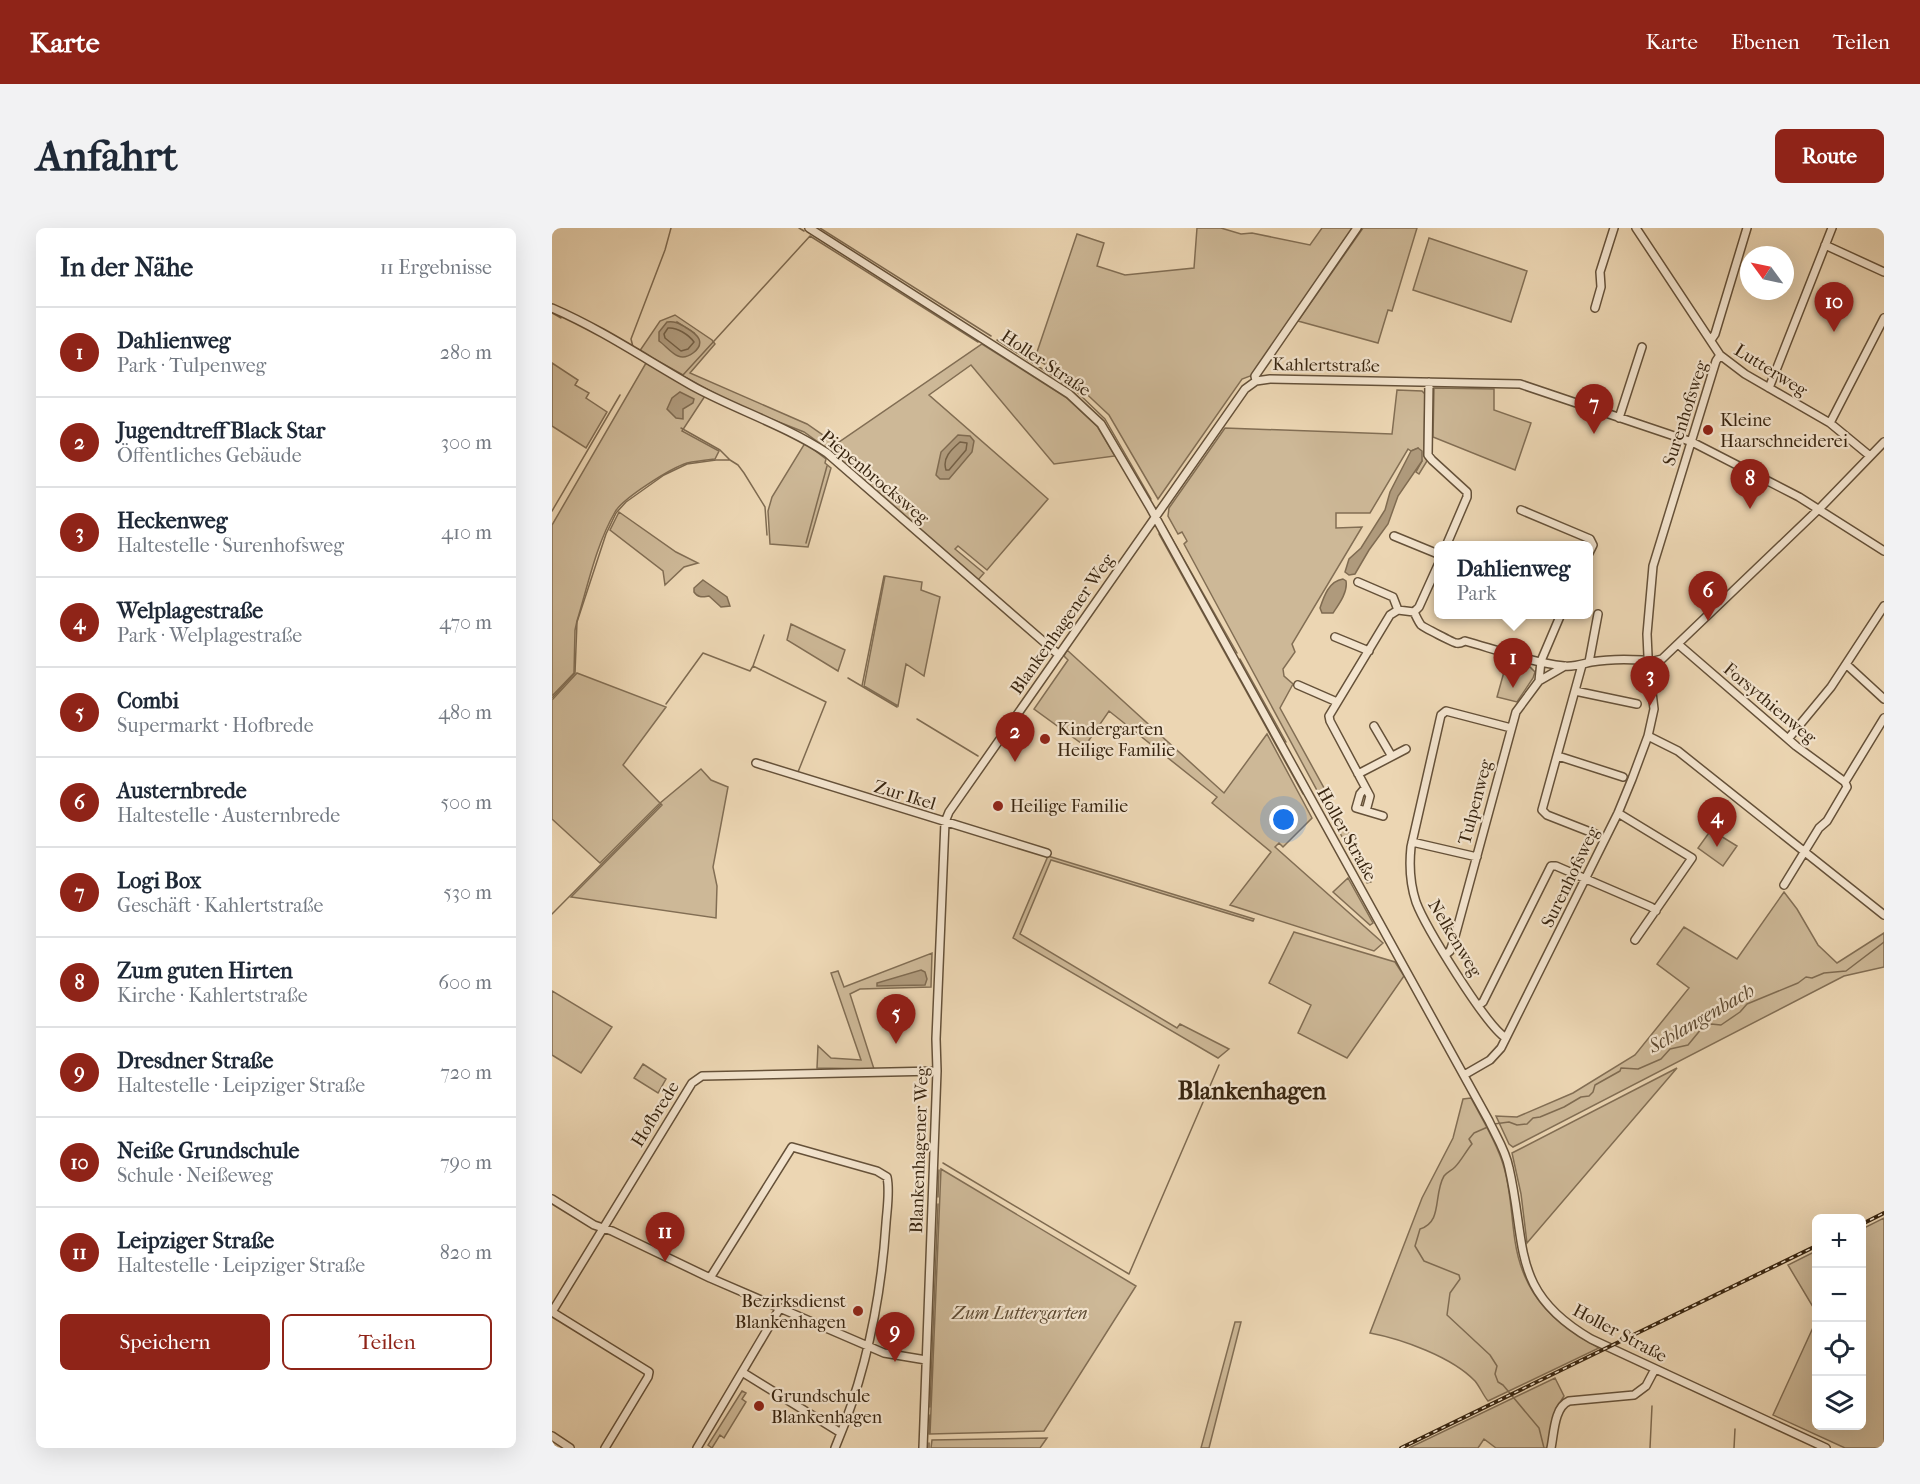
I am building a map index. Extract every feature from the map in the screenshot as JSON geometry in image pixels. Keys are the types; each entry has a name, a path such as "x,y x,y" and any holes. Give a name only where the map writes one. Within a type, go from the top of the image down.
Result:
{"street":[{"name":"Holler Straße","path":"809,228 1049,381 1085,407 1101,424 1155,516 1489,1121 1509,1166 1523,1257 1528,1273 1542,1299 1558,1317 1578,1331 1826,1448"},
{"name":"Blankenhagener Weg","path":"923,1448 945,822 949,812 1155,516 1245,389 1257,381 1257,373 1357,228"},
{"path":"1595,308 1601,287 1600,272 1614,228"},
{"name":"Surenhofsweg","path":"1711,340 1715,334 1747,228"},
{"path":"1769,388 1832,228"},
{"name":"Lutterweg","path":"1638,229 1720,355 1745,374 1830,423 1870,456"},
{"path":"1825,245 1884,272"},
{"name":"Piepenbrocksweg","path":"552,308 582,321 706,393 801,436 827,453 1059,655"},
{"path":"1830,423 1884,318"},
{"path":"1619,418 1642,347"},
{"name":"Surenhofsweg","path":"1464,1076 1495,1056 1506,1038 1618,813 1648,736 1654,709 1647,634 1653,566 1720,355"},
{"name":"Kahlertstraße","path":"1257,381 1270,379 1395,381 1414,385 1429,382 1520,384 1692,442 1818,509 1884,551"},
{"path":"1429,382 1428,455 1467,492 1448,541"},
{"path":"1414,612 1419,623 1449,641 1458,644 1465,641 1565,666 1619,659 1648,661 1662,659 1884,442"},
{"path":"1521,510 1591,541"},
{"path":"1394,536 1434,552"},
{"path":"1383,816 1356,808 1360,794 1365,788 1329,716 1390,615 1398,610 1414,612 1419,608 1434,574"},
{"path":"1358,582 1393,597 1398,610"},
{"path":"1788,739 1831,687 1884,606"},
{"path":"1598,614 1586,664 1575,692 1542,810 1543,813 1598,835"},
{"path":"1539,681 1541,661 1560,619"},
{"path":"1335,637 1369,651"},
{"name":"Forsythienweg","path":"1678,644 1788,739 1845,782"},
{"path":"1846,664 1884,699"},
{"path":"1539,681 1565,666"},
{"name":"Tulpenweg","path":"1445,955 1450,951 1454,940 1511,728 1519,706 1539,681"},
{"path":"1298,685 1337,702"},
{"path":"1575,692 1637,704"},
{"name":"Nelkenweg","path":"1506,1038 1501,1035 1479,1005 1436,941 1416,901 1410,881 1409,865 1441,715 1446,711 1511,728"},
{"path":"1784,885 1819,828 1827,821 1847,787 1845,782 1884,718"},
{"path":"1374,726 1391,755"},
{"path":"1648,736 1678,751 1884,915"},
{"path":"1358,774 1406,749"},
{"path":"1558,756 1623,777"},
{"name":"Zur Ikel","path":"756,763 1047,853"},
{"path":"1618,813 1692,858 1635,940"},
{"path":"1413,842 1477,857"},
{"path":"1479,1005 1483,1002 1551,866 1556,866 1656,911"},
{"name":"Hofbrede","path":"552,1312 697,1078 937,1071"},
{"path":"710,1278 792,1147 884,1173 888,1181 882,1273 856,1390 835,1448"},
{"path":"552,1199 594,1225 603,1227 710,1278 867,1346 890,1355 926,1360"},
{"path":"697,1448 780,1308"},
{"path":"552,1312 650,1373 605,1448"},
{"path":"1551,1448 1559,1410 1563,1403 1634,1395 1646,1386 1655,1369"},
{"path":"742,1372 841,1433"},
{"path":"552,1436 570,1448"}],"green space":[{"path":"1197,228 1221,228 1241,234 1252,233 1310,245 1322,228 1353,228 1253,375 1242,379 1158,499 1109,415 1077,385 1035,358 1077,234 1104,243 1097,266 1125,275 1194,268"},
{"path":"1363,228 1417,228 1392,311 1388,310 1378,343 1298,321"},
{"path":"1429,238 1527,271 1511,322 1413,290"},
{"path":"675,315 715,344 690,373 807,424 836,444 982,344 1067,398 1097,426 1115,456 1054,464 971,365 929,395 1048,499 987,570 958,546 955,549 984,573 978,580 829,450 804,432 736,405 639,352 660,321","holes":["677,322 694,333 677,355 668,347"]},
{"path":"552,363 578,380 575,385 589,393 586,398 607,412 586,448 552,426"},
{"path":"646,363 705,396 682,431 719,451 715,459 687,463 659,477 627,499 615,512 598,551 577,621 574,673 552,696 552,525"},
{"path":"1434,388 1494,389 1494,410 1531,423 1515,470 1433,437"},
{"path":"1397,390 1422,391 1425,394 1424,456 1427,461 1419,474 1416,472 1422,461 1418,448 1411,451 1408,449 1370,513 1336,513 1336,528 1362,527 1292,644 1295,652 1283,669 1284,676 1293,684 1280,708 1367,866 1371,882 1367,883 1184,544 1187,541 1182,532 1178,534 1168,516 1169,508 1225,428 1392,434"},
{"path":"805,443 826,459 825,463 831,468 808,547 770,544 768,511 772,497"},
{"path":"619,512 676,552 698,563 684,567 665,585 663,571 610,530"},
{"path":"885,576 922,582 921,590 940,597 924,676 906,664 898,706 864,686"},
{"path":"791,624 845,650 838,671 787,640"},
{"path":"1067,650 1224,793 1267,734 1312,818 1283,847 1279,843 1275,847 1383,943 1374,951 1230,905 1271,852 1212,803 1217,797 1109,711 1085,746 1034,709 1068,660 1064,656"},
{"path":"1507,661 1530,667 1535,672 1517,702 1497,697"},
{"path":"577,673 666,707 623,765 660,803 600,863 552,819 552,700"},
{"path":"701,769 711,780 728,787 713,867 717,886 716,918 571,897 662,805 660,803"},
{"path":"1711,830 1737,846 1723,866 1698,848"},
{"path":"1048,856 1254,919 1253,921 1051,860 1020,934 1177,1028 1180,1024 1229,1049 1218,1058 1013,938"},
{"path":"1348,878 1373,923 1370,925 1333,892"},
{"path":"1784,892 1818,945 1837,963 1884,933 1884,967 1844,976 1513,1147 1509,1144 1496,1116 1517,1117 1573,1093 1635,1055 1689,988 1657,964 1684,927 1737,959"},
{"path":"1294,932 1395,962 1404,976 1347,1058 1298,1033 1311,1005 1269,983"},
{"path":"932,953 931,987 860,989 850,994 874,1069 817,1068 818,1046 831,1058 861,1060 831,973 838,971 844,987"},
{"path":"552,991 612,1027 581,1073 552,1055"},
{"path":"643,1064 666,1079 658,1093 634,1078"},
{"path":"1677,1068 1527,1243 1521,1194 1512,1153"},
{"path":"1471,1098 1493,1139 1506,1173 1515,1241 1525,1277 1533,1292 1554,1317 1599,1348 1488,1401 1475,1381 1453,1364 1411,1344 1370,1333 1422,1198 1453,1138 1463,1099"},
{"name":"Zum Luttergarten","path":"941,1169 1136,1286 1044,1431 930,1434"},
{"path":"1884,1218 1884,1448 1845,1448 1773,1415 1812,1330 1812,1430 1866,1430 1866,1227"},
{"path":"1812,1253 1812,1305 1788,1265"},
{"path":"1235,1322 1241,1322 1209,1448 1201,1448"},
{"path":"1555,1378 1564,1396 1556,1409 1548,1448 1496,1448 1484,1439 1478,1448 1409,1448"},
{"path":"742,1391 746,1393 742,1399 746,1402 724,1438 720,1435 712,1448 708,1445"},
{"path":"1047,1438 1040,1448 931,1448 932,1440"}],"water":[{"path":"667,322 678,323 695,333 700,343 693,353 678,356 659,341 659,332"},
{"path":"680,392 694,399 693,403 683,409 683,419 676,418 667,409 672,398"},
{"path":"958,435 970,436 974,441 972,452 949,479 940,479 936,475 941,452"},
{"path":"1418,448 1422,451 1422,461 1398,496 1388,524 1355,574 1349,575 1345,572 1349,559 1361,548 1385,510 1390,492 1411,451"},
{"path":"1343,579 1346,585 1340,602 1333,613 1322,613 1320,608 1328,590 1338,580"},
{"path":"703,580 727,597 730,606 721,607 709,596 700,597 696,594 694,588"},
{"path":"921,970 925,972 927,979 925,985 877,986 877,983"}],"waterway":[{"path":"671,228 665,250 631,339 633,347 683,375 810,236 978,342"},
{"path":"799,228 804,231"},
{"path":"820,228 991,336"},
{"path":"1322,285 1362,228"},
{"path":"552,313 561,318"},
{"path":"997,340 1067,385"},
{"path":"1077,392 1105,419 1151,499"},
{"path":"552,511 620,395"},
{"path":"681,428 720,450 730,460"},
{"path":"552,698 575,673 577,622 606,534 616,513 626,502 664,475 687,464 730,460 744,473 765,507 767,535"},
{"path":"806,543 827,466"},
{"path":"1165,526 1237,653"},
{"path":"1159,534 1303,794"},
{"path":"862,686 884,576"},
{"path":"764,635 753,666 826,702 798,772"},
{"path":"666,704 703,653 750,671 753,666"},
{"path":"1240,659 1286,742"},
{"path":"848,678 897,707"},
{"path":"917,719 978,756"},
{"path":"552,914 661,804"},
{"name":"Schlangenbach","path":"1494,1124 1509,1122 1517,1125 1527,1124 1533,1118 1564,1107 1581,1097 1589,1096 1595,1085 1620,1071 1621,1068 1638,1069 1661,1059 1670,1049 1688,1045 1702,1028 1711,1024 1721,1025 1740,1012 1747,1004 1798,983 1806,977 1812,978 1824,973 1846,971 1884,942"},
{"path":"943,1163 1129,1274 1219,1065"},
{"name":"Schlangenbach","path":"1490,1126 1474,1133 1469,1139 1472,1144 1457,1165 1444,1176 1435,1214 1432,1220 1420,1229 1415,1246 1424,1261 1459,1275 1460,1279 1450,1293 1447,1315 1490,1355 1497,1366 1495,1374 1498,1382 1539,1428 1544,1448"},
{"path":"938,1197 939,1170"},
{"path":"930,1407 938,1204"},
{"path":"1650,1448 1652,1406"},
{"path":"929,1434 930,1415"},
{"path":"1734,1448 1735,1429"},
{"path":"929,1443 929,1448"}],"railway":[{"path":"1866,1222 1884,1213"},
{"path":"1401,1448 1812,1248"}],"place":[{"name":"Neiße Grundschule","path":"1834,332"},
{"name":"Kleine Haarschneiderei","path":"1708,430"},
{"name":"Logi Box","path":"1594,434"},
{"name":"Zum guten Hirten","path":"1750,509"},
{"name":"Austernbrede","path":"1708,621"},
{"name":"Dahlienweg","path":"1513,688"},
{"name":"Heckenweg","path":"1650,706"},
{"name":"Kindergarten Heilige Familie","path":"1045,739"},
{"name":"Jugendtreff Black Star","path":"1015,762"},
{"name":"Heilige Familie","path":"998,806"},
{"name":"Welplagestraße","path":"1717,847"},
{"name":"Combi","path":"896,1044"},
{"name":"Leipziger Straße","path":"665,1262"},
{"name":"Bezirksdienst Blankenhagen","path":"858,1311"},
{"name":"Dresdner Straße","path":"895,1362"},
{"name":"Grundschule Blankenhagen","path":"759,1406"}],"district":[{"name":"Blankenhagen","path":"1252,1091"}]}
